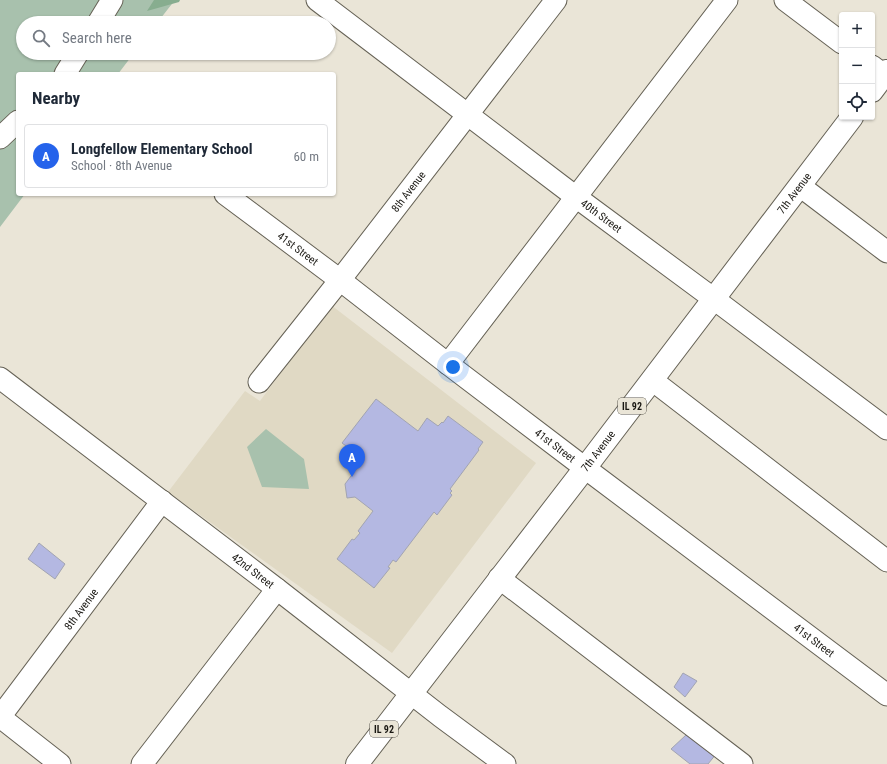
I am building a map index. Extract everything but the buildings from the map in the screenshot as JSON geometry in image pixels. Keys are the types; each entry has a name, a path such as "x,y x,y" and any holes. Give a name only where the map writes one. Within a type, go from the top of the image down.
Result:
{"main road":[{"name":"7th Avenue","path":"357,764 585,468 850,120"}],"street":[{"path":"102,16 112,0"},
{"name":"40th Street","path":"317,0 576,197 887,429"},
{"name":"8th Avenue","path":"259,382 340,280 556,0"},
{"path":"448,364 727,0"},
{"path":"785,0 839,41"},
{"path":"66,72 74,60"},
{"path":"0,138 16,123"},
{"path":"800,186 887,252"},
{"name":"41st Street","path":"228,196 585,468 887,695"},
{"name":"42nd Street","path":"0,378 277,589 411,694 505,764"},
{"path":"652,380 887,561"},
{"name":"8th Avenue","path":"0,717 162,502"},
{"path":"500,578 742,764"},
{"path":"142,764 277,589"},
{"path":"0,717 60,764"}],"shaded area":[{"path":"331,305 536,463 392,653 168,492 245,391 260,401"}],"green space":[{"path":"0,0 175,0 162,16 16,16 16,60 129,60 120,72 16,72 16,196 23,196 0,227"},
{"path":"154,0 180,0 179,2 147,11"},
{"path":"266,429 304,459 309,489 262,487 247,447"}],"place":[{"name":"Longfellow Elementary School","path":"352,477"}]}
